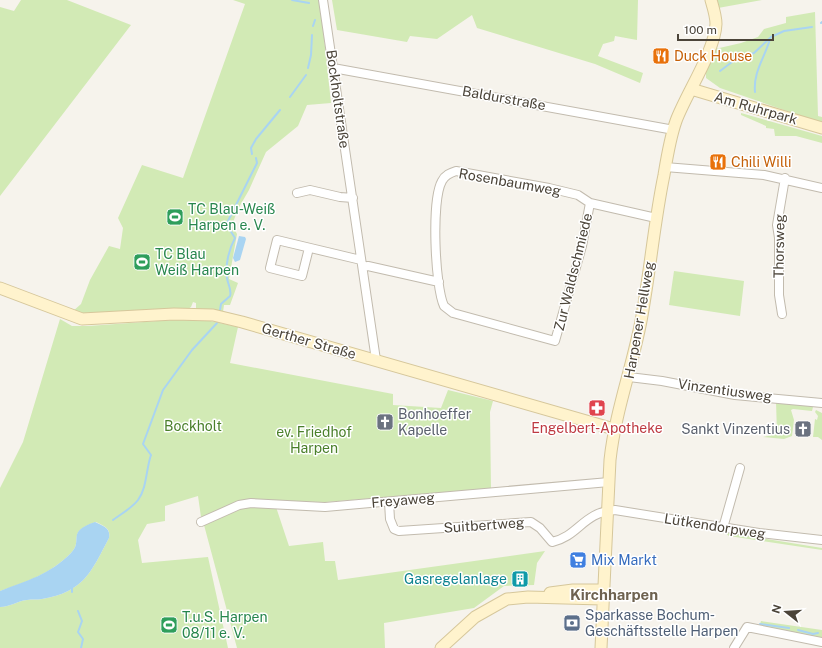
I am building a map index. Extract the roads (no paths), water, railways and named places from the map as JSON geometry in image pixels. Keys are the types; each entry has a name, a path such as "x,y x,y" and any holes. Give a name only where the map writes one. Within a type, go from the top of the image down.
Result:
{"street":[{"name":"Bockholtstraße","path":"323,0 376,360"},
{"name":"Harpener Hellweg","path":"601,648 602,595 614,429 629,377 641,321 656,218 665,167 674,130 714,37 716,22 711,0"},
{"name":"Baldurstraße","path":"334,68 674,130"},
{"name":"Am Ruhrpark","path":"691,88 822,128"},
{"path":"665,167 764,175 785,178 822,188"},
{"name":"Rosenbaumweg","path":"556,341 453,313 444,306 439,282 435,216 436,201 442,181 450,173 456,171 527,183 578,195 590,203 656,218"},
{"name":"Thorsweg","path":"782,314 779,295 779,238 777,225 785,178"},
{"path":"297,193 310,190 340,198 353,198"},
{"name":"Zur Waldschmiede","path":"556,341 582,246 590,203"},
{"path":"309,248 302,276 270,268 277,240 309,248 368,266 439,282"},
{"name":"Gerther Straße","path":"0,288 77,318 94,319 162,313 217,316 376,360 614,429"},
{"name":"Vinzentiusweg","path":"629,377 662,381 736,394 822,403"},
{"path":"723,528 740,468"},
{"name":"Freyaweg","path":"201,522 239,505 251,504 325,507 609,482"},
{"name":"Suitbertweg","path":"388,502 390,520 394,529 399,531 531,522 540,528 552,542 563,540 596,513 609,510"},
{"name":"Lütkendorpweg","path":"609,510 797,539 822,540"},
{"path":"441,648 475,617 507,600 561,591 602,595"},
{"path":"734,648 748,627 822,642"}],"water":[{"path":"239,236 245,237 246,239 240,260 235,262 233,258"},
{"path":"95,522 108,530 109,538 91,570 77,586 56,596 23,601 0,607 0,591 29,580 55,567 75,548 80,529"}],"waterway":[{"path":"292,0 309,3"},
{"path":"313,26 315,20"},
{"path":"720,71 736,59 754,53 771,37 784,31 812,27"},
{"path":"308,68 311,55 312,35"},
{"path":"755,92 756,78 770,39"},
{"path":"290,97 306,75"},
{"path":"252,154 251,148 256,139 280,110"},
{"path":"220,310 221,304 230,296 227,278 227,263 229,252 235,238 228,227 228,221 257,163 256,158"},
{"path":"113,520 136,503 143,490 151,455 143,444 163,390 192,350 217,323"},
{"path":"78,611 82,621 78,632 83,639 81,648"},
{"path":"760,624 789,628"},
{"path":"798,630 813,634 818,633"}],"place":[{"name":"Duck House","path":"661,56"},
{"name":"Chili Willi","path":"718,162"},
{"name":"TC Blau-Weiß Harpen e. V.","path":"175,217"},
{"name":"TC Blau Weiß Harpen","path":"142,262"},
{"name":"Engelbert-Apotheke","path":"597,408"},
{"name":"Bonhoeffer Kapelle","path":"385,422"},
{"name":"Sankt Vinzentius","path":"803,429"},
{"name":"Mix Markt","path":"578,560"},
{"name":"Gasregelanlage","path":"520,579"},
{"name":"Sparkasse Bochum- Geschäftsstelle Harpen","path":"572,623"},
{"name":"T.u.S. Harpen 08/11 e. V.","path":"169,625"}],"district":[{"name":"Kirchharpen","path":"614,594"}],"park label":[{"name":"Bockholt","path":"193,426"},
{"name":"ev. Friedhof Harpen","path":"314,440"}]}
